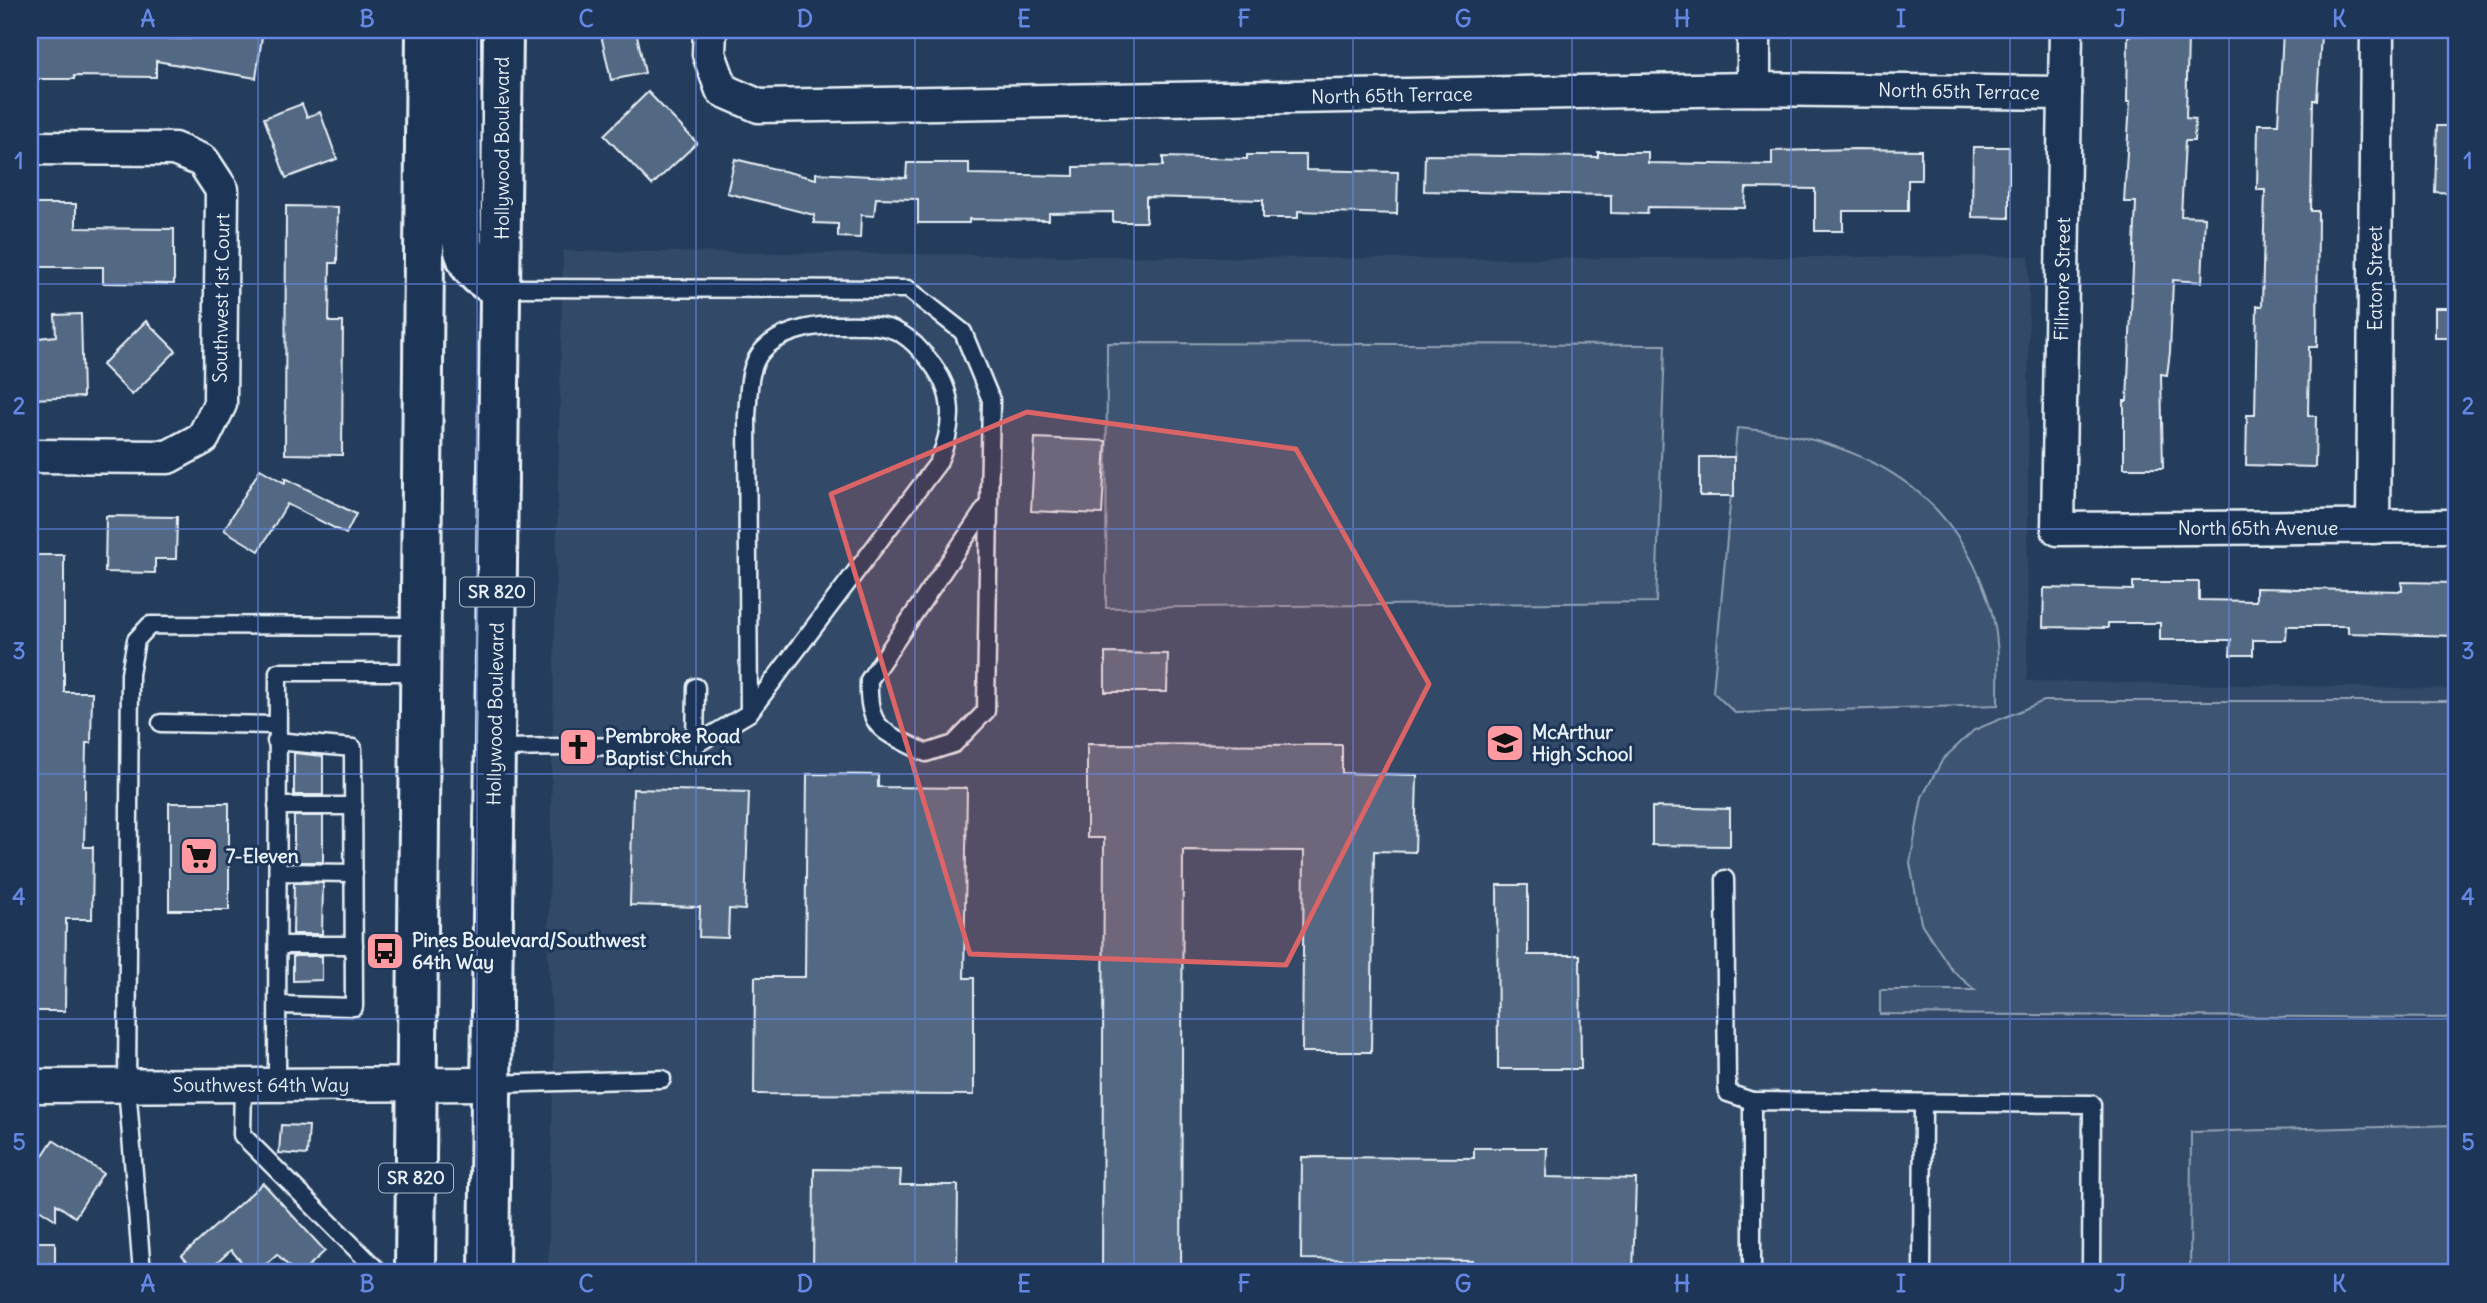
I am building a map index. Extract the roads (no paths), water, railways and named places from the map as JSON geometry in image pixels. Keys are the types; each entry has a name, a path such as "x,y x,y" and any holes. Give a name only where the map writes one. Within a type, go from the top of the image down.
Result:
{"highway":[{"name":"SR 820","path":"415,1273 426,30"},
{"path":"461,30 462,242 465,261 484,282 501,288"},
{"name":"Hollywood Boulevard","path":"489,1273 503,30"}],"street":[{"name":"North 65th Terrace","path":"710,30 709,54 722,90 759,107 1754,89 2065,93"},
{"path":"1754,30 1754,89"},
{"name":"Fillmore Street","path":"2058,529 2066,30"},
{"name":"Eaton Street","path":"2373,527 2377,30"},
{"name":"Southwest 1st Court","path":"30,148 174,149 203,162 222,190 220,404 203,438 168,457 30,456"},
{"name":"North 65th Avenue","path":"2058,529 2457,526"},
{"name":"Southwest 64th Way","path":"30,1086 491,1084"}],"lane":[{"path":"501,288 908,289 963,332 991,400 986,711 954,744 926,753 879,729 868,706 869,680 989,503"},
{"path":"495,748 695,746 749,713 938,463 948,440 951,414 947,390 937,367 896,332 862,325 815,326 785,335 763,350 750,377 747,416 749,713"},
{"path":"142,1273 127,1086 130,674 136,640 150,625 420,626"},
{"path":"278,1084 278,672 419,672"},
{"path":"695,746 696,687"},
{"path":"161,723 277,733 353,748 354,1007 279,1005"},
{"path":"277,806 354,806"},
{"path":"278,872 354,873"},
{"path":"1725,880 1728,1093 1752,1101 2092,1104 2091,1273"},
{"path":"278,945 354,945"},
{"path":"491,1084 662,1079"},
{"path":"243,1085 242,1135 380,1273"},
{"path":"1752,1101 1752,1273"},
{"path":"1922,1273 1923,1103"}],"place":[{"name":"McArthur High School","path":"1505,743"},
{"name":"Pembroke Road Baptist Church","path":"578,747"},
{"name":"7-Eleven","path":"199,856"},
{"name":"Pines Boulevard/Southwest 64th Way","path":"385,951"}]}
